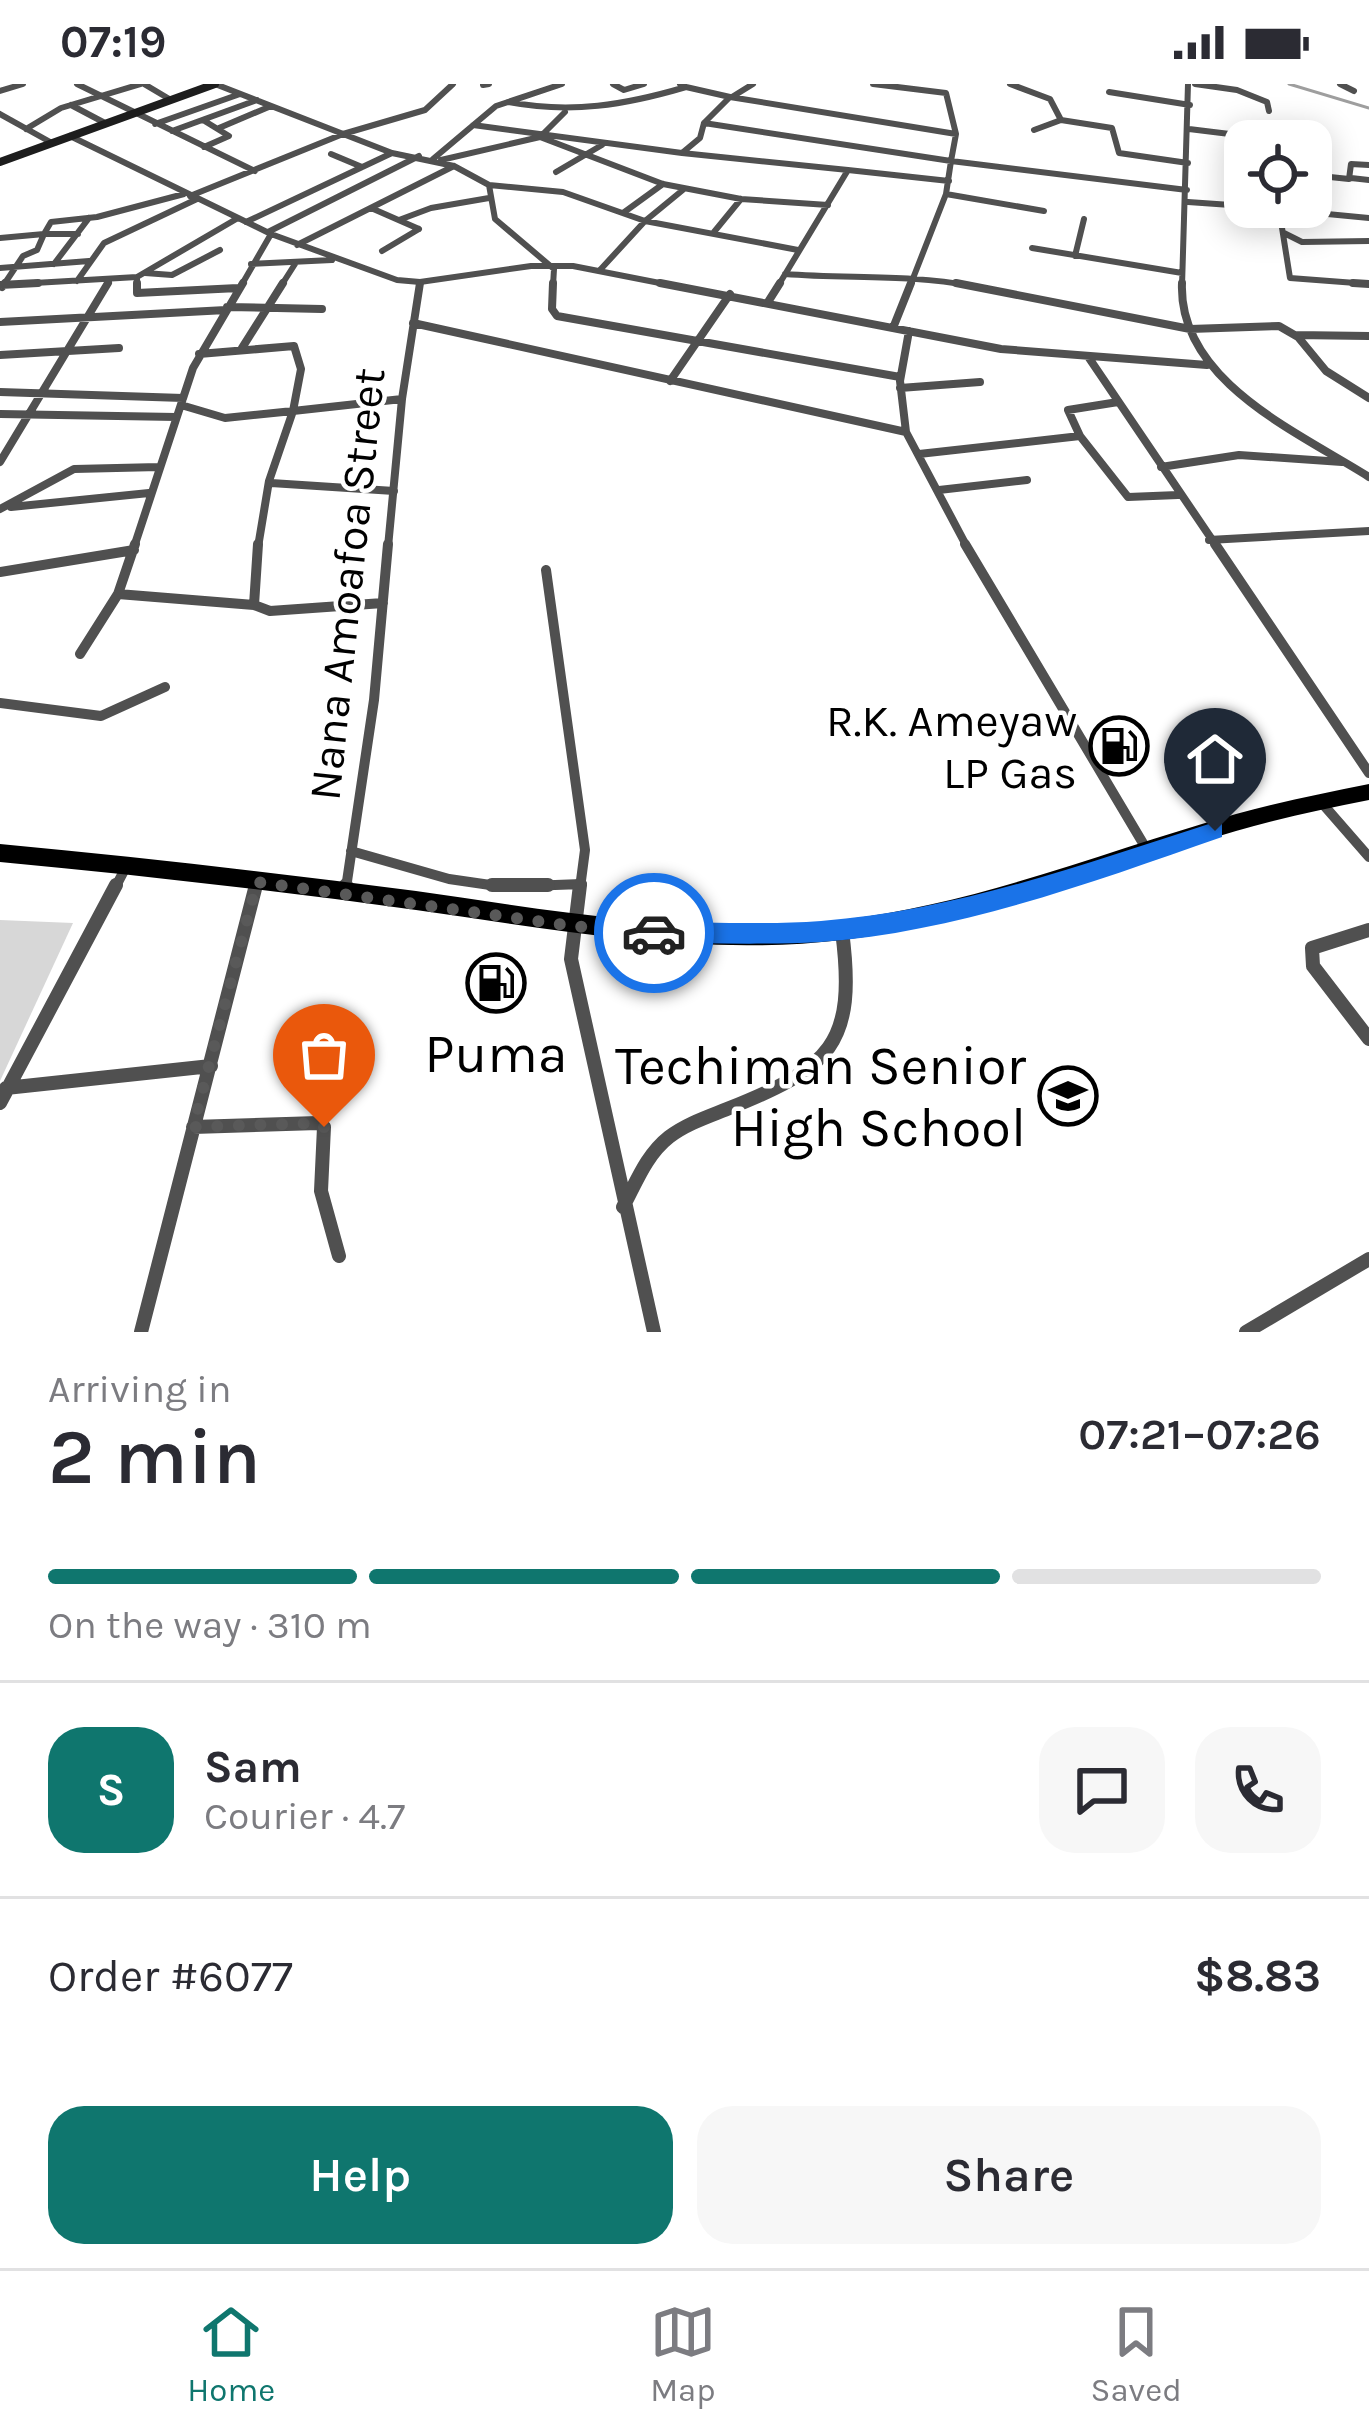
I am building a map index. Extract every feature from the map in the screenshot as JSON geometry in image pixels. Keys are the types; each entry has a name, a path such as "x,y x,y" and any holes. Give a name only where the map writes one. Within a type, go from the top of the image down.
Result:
{"highway":[{"path":"0,853 127,865 572,926 682,934 842,930 1000,900 1321,802 1369,792"}],"street":[{"path":"0,91 23,84"},
{"path":"77,84 255,171"},
{"path":"26,129 70,105 142,84 171,100"},
{"path":"0,162 215,84 392,153 454,166 489,185 563,192 645,221 798,250"},
{"path":"77,281 104,243 191,196 343,134 425,110 453,84"},
{"path":"435,160 455,147 473,125 508,102 562,84"},
{"path":"613,84 644,100"},
{"path":"624,90 644,84"},
{"path":"682,152 700,138 704,124 731,97 753,84"},
{"path":"873,84 946,93"},
{"path":"893,328 949,181 956,134 943,84"},
{"path":"1010,84 1049,99 1061,120"},
{"path":"1270,111 1255,95 1191,84 1181,302 1207,365 1268,414 1369,477"},
{"path":"1340,84 1354,91"},
{"path":"508,102 566,112 601,111 682,86 956,134"},
{"path":"1109,92 1190,104"},
{"path":"154,124 240,94"},
{"path":"172,131 257,100"},
{"path":"70,105 105,123"},
{"path":"219,128 271,106"},
{"path":"435,160 540,137 566,112"},
{"path":"0,114 52,143"},
{"path":"203,120 229,136 204,147"},
{"path":"1034,130 1061,120 1115,129 1119,152 1188,163"},
{"path":"704,124 1187,190"},
{"path":"473,125 602,145 949,181"},
{"path":"1189,129 1224,133"},
{"path":"70,136 332,260 420,282 549,265 600,270 909,332 1089,358 1207,365"},
{"path":"540,137 684,189 741,199 828,205"},
{"path":"556,172 602,145"},
{"path":"238,288 137,293 141,275 242,220 392,153"},
{"path":"331,154 362,167"},
{"path":"80,654 118,594 199,353 270,233 419,156"},
{"path":"1351,178 1351,164 1369,165"},
{"path":"297,244 454,166"},
{"path":"769,302 848,170"},
{"path":"1332,177 1369,180"},
{"path":"623,213 663,184"},
{"path":"489,185 495,219 555,274 552,309 556,316 900,376"},
{"path":"600,270 645,221 684,189"},
{"path":"946,194 1043,211"},
{"path":"38,250 51,222 93,218 191,196"},
{"path":"399,220 431,208 490,198"},
{"path":"714,232 741,199"},
{"path":"1188,202 1224,205"},
{"path":"370,208 419,229 382,251"},
{"path":"1332,214 1369,218"},
{"path":"93,218 120,234"},
{"path":"54,264 93,218"},
{"path":"1075,256 1084,219"},
{"path":"1283,228 1290,278 1369,284"},
{"path":"1284,233 1303,242 1369,241"},
{"path":"0,238 78,234"},
{"path":"1032,248 1182,273"},
{"path":"1,286 25,254 65,250"},
{"path":"1,286 166,277 220,250"},
{"path":"251,264 332,260"},
{"path":"0,268 89,261"},
{"path":"242,348 295,264"},
{"path":"785,274 868,280 917,275 1190,329 1280,326 1295,335 1326,371 1369,398"},
{"path":"0,462 91,318 110,279"},
{"name":"Nana Amoafoa Street","path":"345,894 374,700 402,399 420,282"},
{"path":"138,314 148,294"},
{"path":"670,381 730,294"},
{"path":"0,322 227,308 322,309"},
{"path":"413,323 906,432"},
{"path":"909,332 900,376 906,432 981,574 1149,854"},
{"path":"1295,335 1369,337"},
{"path":"199,353 294,346 302,369 256,549 254,604"},
{"path":"0,355 118,348"},
{"path":"1089,358 1369,773"},
{"path":"900,388 980,382"},
{"path":"0,392 182,401 225,418 402,399"},
{"path":"1118,402 1070,408 1080,436 1128,497 1178,495"},
{"path":"0,413 176,417"},
{"path":"919,454 1080,436"},
{"path":"1161,466 1239,455 1345,462"},
{"path":"4,508 74,470 159,467"},
{"path":"939,490 1027,480"},
{"path":"272,483 394,491"},
{"path":"4,508 149,493"},
{"path":"1209,540 1369,531"},
{"path":"0,572 134,550"},
{"path":"547,570 583,830 582,884 572,926 576,993 654,1332"},
{"path":"118,594 254,604 270,611 383,603"},
{"path":"0,703 101,716 166,687"},
{"path":"1321,802 1369,857"},
{"path":"351,851 448,879 504,887 582,884"},
{"path":"3,1096 127,865"},
{"path":"141,1332 257,882"},
{"path":"622,1207 660,1145 687,1126 780,1087 837,1039 849,1018 850,978 842,930"},
{"path":"1369,930 1312,948 1312,966 1369,1039"},
{"path":"3,1096 211,1066"},
{"path":"193,1127 318,1123 324,1127 321,1191 339,1256"},
{"path":"1246,1332 1369,1259"}],"shaded area":[{"path":"0,920 73,923 0,1081"}],"waterway":[{"path":"1289,84 1369,108"}],"way so far":[{"path":"324,1127 318,1123 193,1127 257,882 654,933"}],"place":[{"name":"R.K. Ameyaw LP Gas","path":"1119,746"},
{"name":"Puma","path":"496,983"},
{"name":"Techiman Senior High School","path":"1068,1096"}],"route":[{"path":"654,933 842,930 932,915 1000,900 1215,831"}]}
